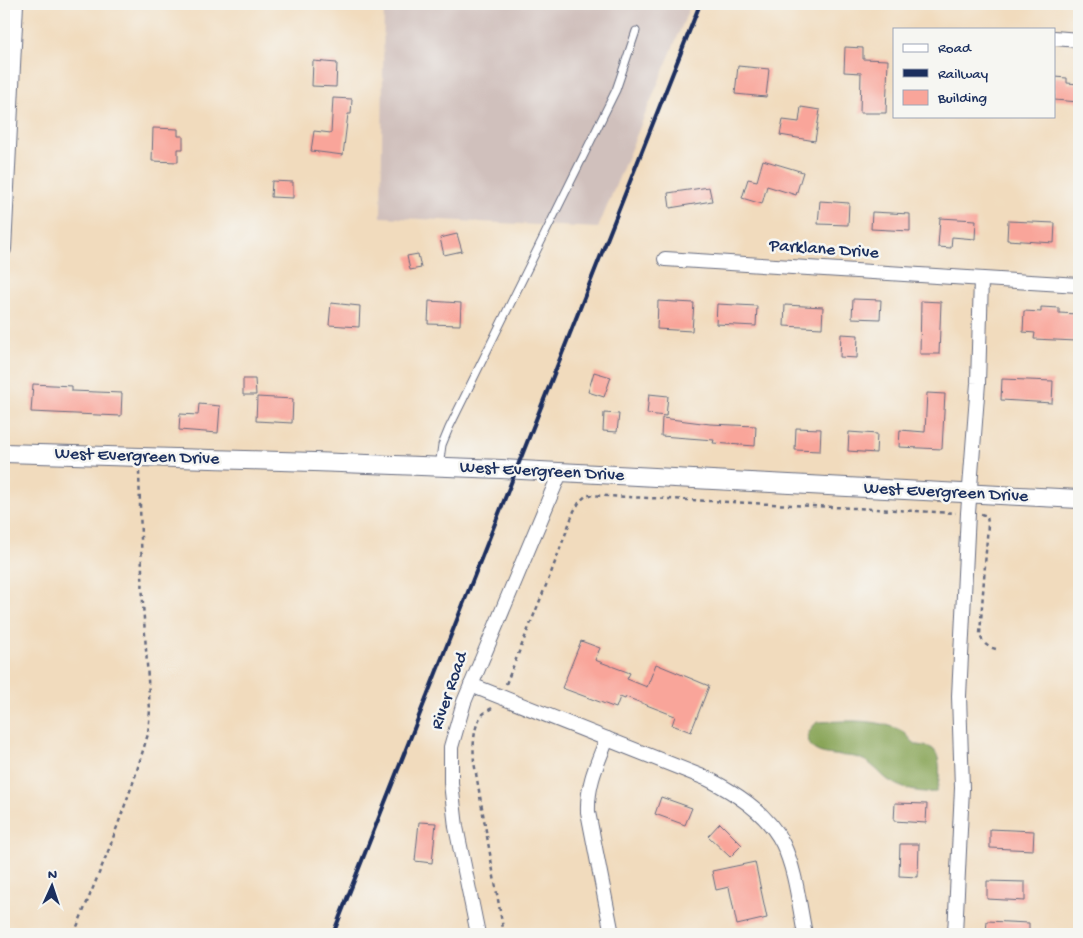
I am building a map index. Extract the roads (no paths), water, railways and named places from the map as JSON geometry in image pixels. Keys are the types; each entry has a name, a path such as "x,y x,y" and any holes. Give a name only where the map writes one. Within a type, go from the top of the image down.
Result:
{"street":[{"path":"4,248 16,4"},
{"path":"1056,38 1079,40"},
{"name":"Parklane Drive","path":"665,259 1079,285"},
{"path":"955,934 962,788 958,717 969,494 978,384 981,279"},
{"name":"West Evergreen Drive","path":"4,453 560,472 1079,499"},
{"name":"River Road","path":"478,934 456,827 450,776 451,747 454,731 470,685 560,472"},
{"path":"470,685 721,786 746,803 776,831 788,856 805,934"},
{"path":"607,739 591,780 588,812 612,934"}],"lane":[{"path":"439,467 442,446 449,428 616,90 636,31"}],"railway":[{"path":"333,934 700,4"}]}
